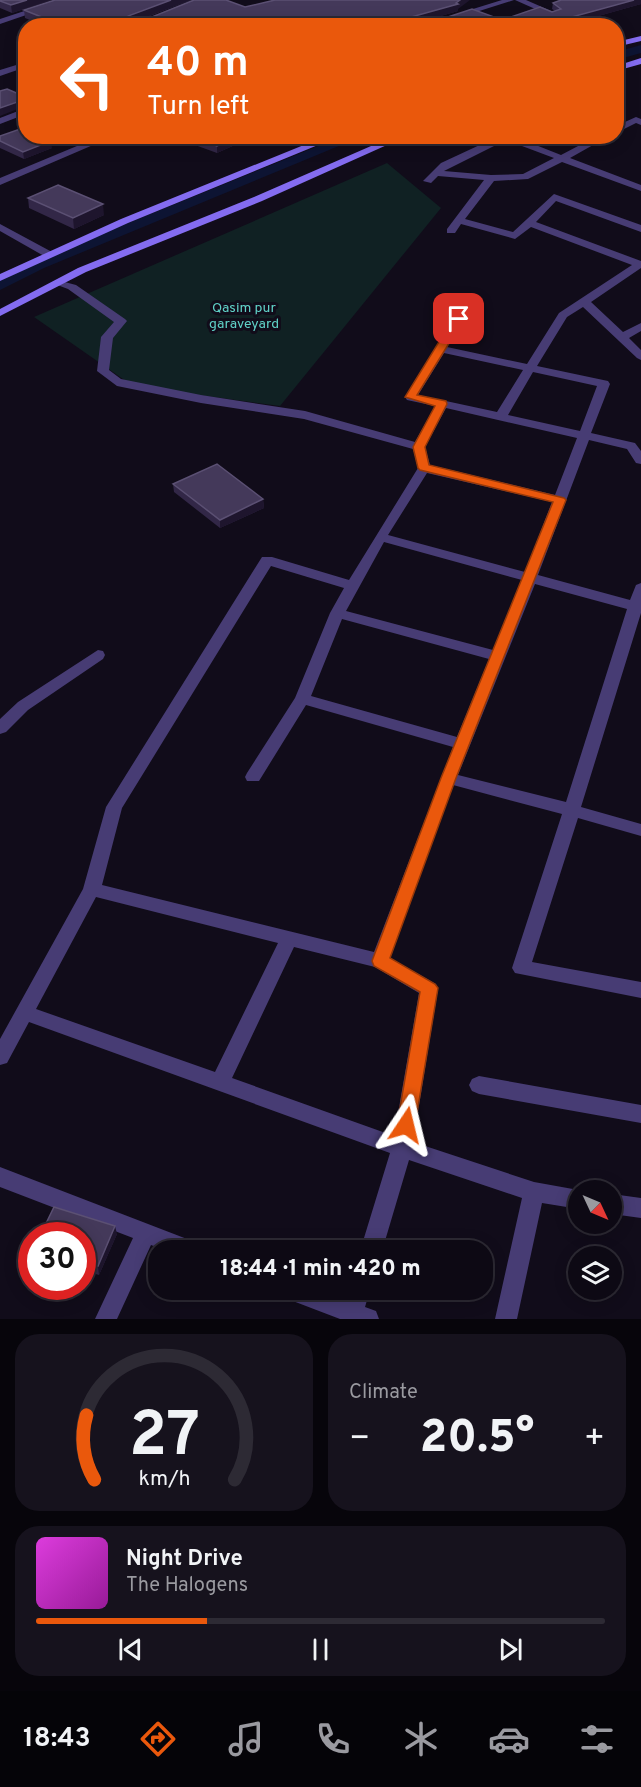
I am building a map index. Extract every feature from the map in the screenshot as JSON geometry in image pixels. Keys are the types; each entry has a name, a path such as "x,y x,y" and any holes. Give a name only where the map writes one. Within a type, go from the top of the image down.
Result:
{"main road":[{"path":"624,43 641,38"},
{"path":"624,66 641,61"},
{"path":"0,278 48,254 162,205 316,144"},
{"path":"0,313 57,283 384,144"}],"street":[{"path":"3,19 66,0"},
{"path":"449,18 510,0"},
{"path":"519,0 554,14"},
{"path":"3,19 18,24"},
{"path":"0,73 18,67"},
{"path":"0,121 18,114"},
{"path":"624,126 636,120 641,122"},
{"path":"0,182 91,144"},
{"path":"429,181 444,165 489,144"},
{"path":"522,144 641,188"},
{"path":"436,173 491,178 525,177 590,144"},
{"path":"451,231 491,178"},
{"path":"460,221 515,236 554,197 641,229"},
{"path":"529,223 640,265"},
{"path":"0,227 48,254"},
{"path":"500,417 563,315 640,265"},
{"path":"57,283 72,287 121,321 107,337 103,371 117,382 201,399 305,415 419,447"},
{"path":"584,301 641,356"},
{"path":"468,304 411,397 631,446 641,460"},
{"path":"622,338 641,326"},
{"path":"380,961 448,778 530,578 604,384 440,350"},
{"path":"253,777 302,699 337,613 380,537 424,468 419,447 442,404"},
{"path":"424,468 560,500"},
{"path":"380,537 638,607"},
{"path":"0,1057 92,889 114,807 267,560 353,586"},
{"path":"641,588 638,607 520,968 641,990"},
{"path":"337,613 498,656"},
{"path":"0,728 23,706 98,655"},
{"path":"302,699 462,744"},
{"path":"448,778 641,830"},
{"path":"92,889 380,961 429,988 402,1148 373,1240"},
{"path":"220,1083 289,938"},
{"path":"25,1013 402,1148 534,1192 568,1197"},
{"path":"479,1085 641,1114"},
{"path":"0,1177 164,1240"},
{"path":"506,1319 534,1192"},
{"path":"622,1205 641,1208"},
{"path":"106,1319 146,1233"},
{"path":"319,1300 360,1316 359,1300"}],"green space":[{"name":"Qasim pur garaveyard","path":"387,163 441,208 280,406 133,386 34,317"}],"building":[{"path":"0,0 27,0 11,5"},
{"path":"55,0 171,0 127,18 44,18 24,10"},
{"path":"194,0 226,0 245,7 275,0 460,0 456,3 458,4 408,18 149,18"},
{"path":"561,0 634,0 568,18 508,18 540,7 552,12 561,9 553,3"},
{"path":"472,9 497,18 445,18"},
{"path":"7,89 18,94 18,102 0,108 0,91"},
{"path":"18,130 18,144 43,144 23,152 0,141 0,136"},
{"path":"58,185 103,204 73,218 28,198"},
{"path":"217,464 263,499 220,520 173,484"},
{"path":"54,1207 115,1226 98,1266 96,1266 96,1222 47,1222"}],"waterway":[{"path":"624,54 641,49"},
{"path":"0,285 38,265 336,144"}],"route":[{"path":"406,1125 429,988 380,961 448,778 560,500 424,468 419,447 442,404 411,397 459,319"}]}
